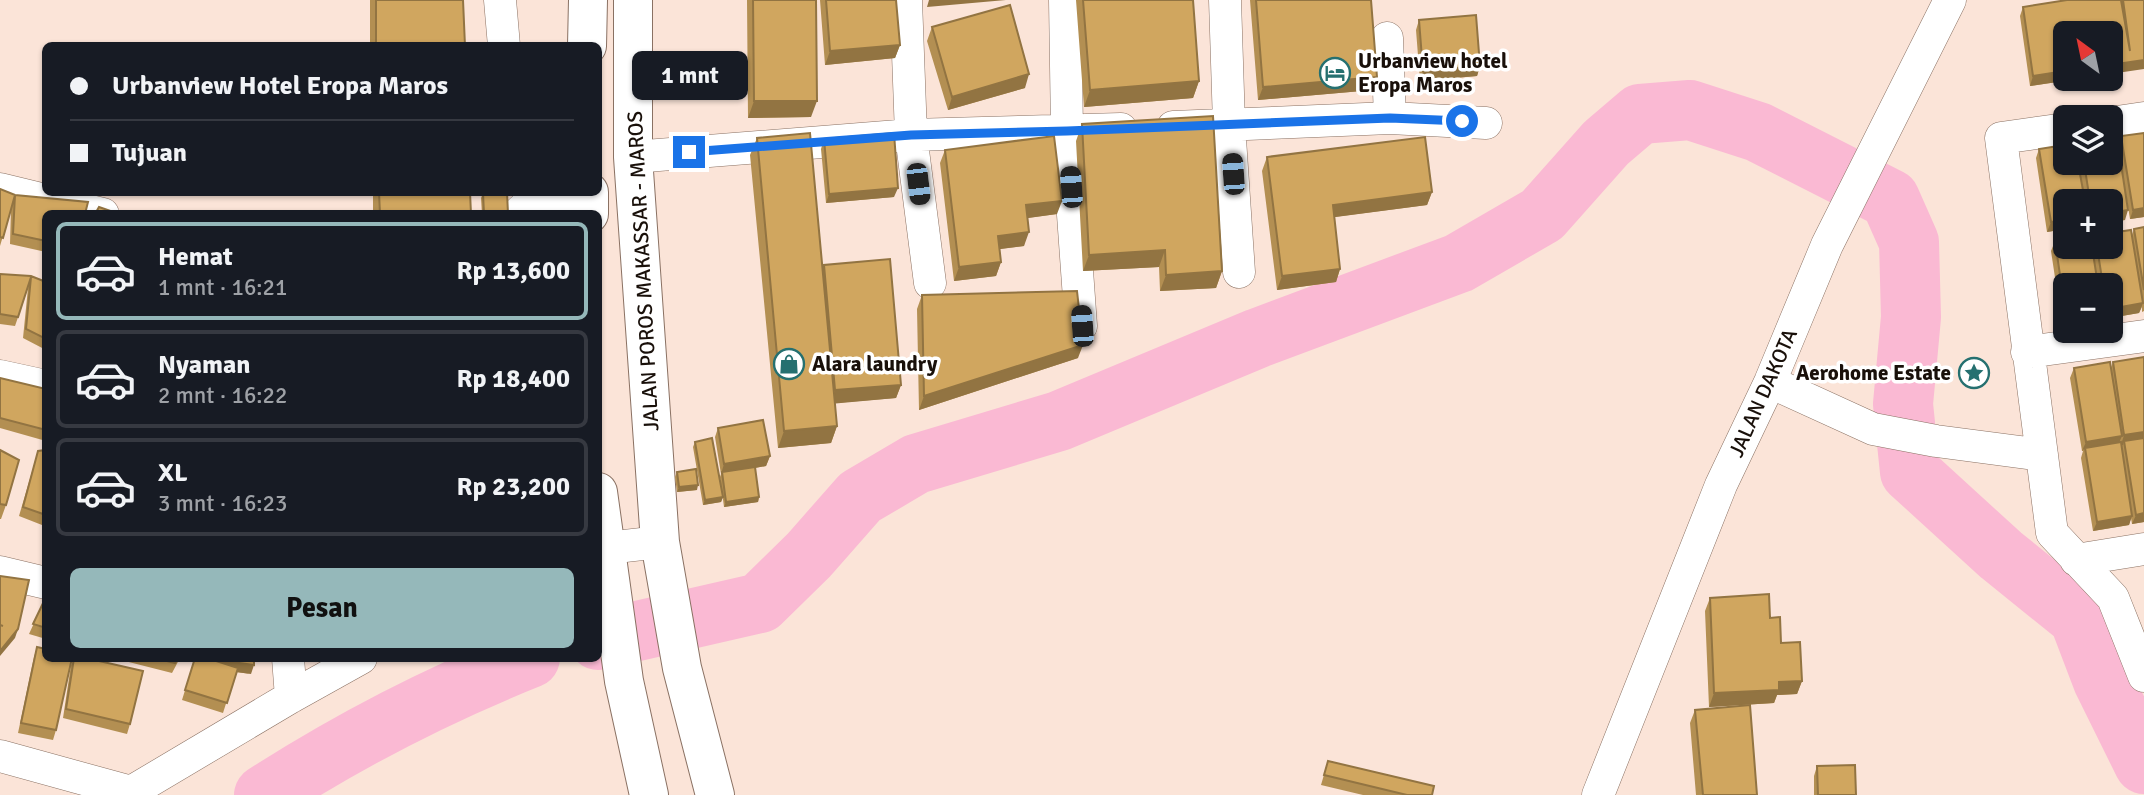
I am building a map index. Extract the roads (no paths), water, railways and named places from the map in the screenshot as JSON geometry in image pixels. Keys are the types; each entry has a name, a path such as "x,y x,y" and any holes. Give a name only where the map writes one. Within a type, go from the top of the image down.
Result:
{"highway":[{"path":"587,42 588,0"},
{"name":"JALAN POROS MAKASSAR - MAROS","path":"633,0 633,157 660,542 682,668 715,795"},
{"path":"602,549 624,681 649,795"}],"street":[{"path":"500,0 504,42"},
{"path":"906,0 911,135 930,284"},
{"path":"1065,0 1067,131 1082,326"},
{"path":"1225,0 1229,124 1240,272"},
{"name":"JALAN DAKOTA","path":"1598,795 1721,485 1770,382 1827,245 1950,0"},
{"path":"1387,38 1390,118"},
{"path":"633,157 911,135 1390,118 1486,123"},
{"path":"2123,121 2144,118"},
{"path":"2053,131 2001,138 2052,533 2113,598 2144,676"},
{"path":"0,189 87,210"},
{"path":"519,205 589,201"},
{"path":"2027,352 2144,336"},
{"path":"0,376 42,385"},
{"path":"1770,382 1874,429 1936,441 2042,455"},
{"path":"602,549 660,542"},
{"path":"2076,559 2144,549"},
{"path":"0,572 42,582"},
{"path":"288,662 291,697"},
{"path":"0,757 128,793 354,662"}],"waterway":[{"path":"602,639 760,603 809,555 860,497 916,464 1059,421 1258,338 1459,263 1542,215 1606,143 1640,114 1690,110 1758,132 1890,199 1909,242 1911,317 1903,404 1910,472 2001,555 2079,618 2103,681 2144,764"},
{"path":"264,795 394,720 520,662"}],"place":[{"name":"Urbanview hotel Eropa Maros","path":"1335,73"},
{"name":"Alara laundry","path":"789,364"},
{"name":"Aerohome Estate","path":"1974,373"}]}
